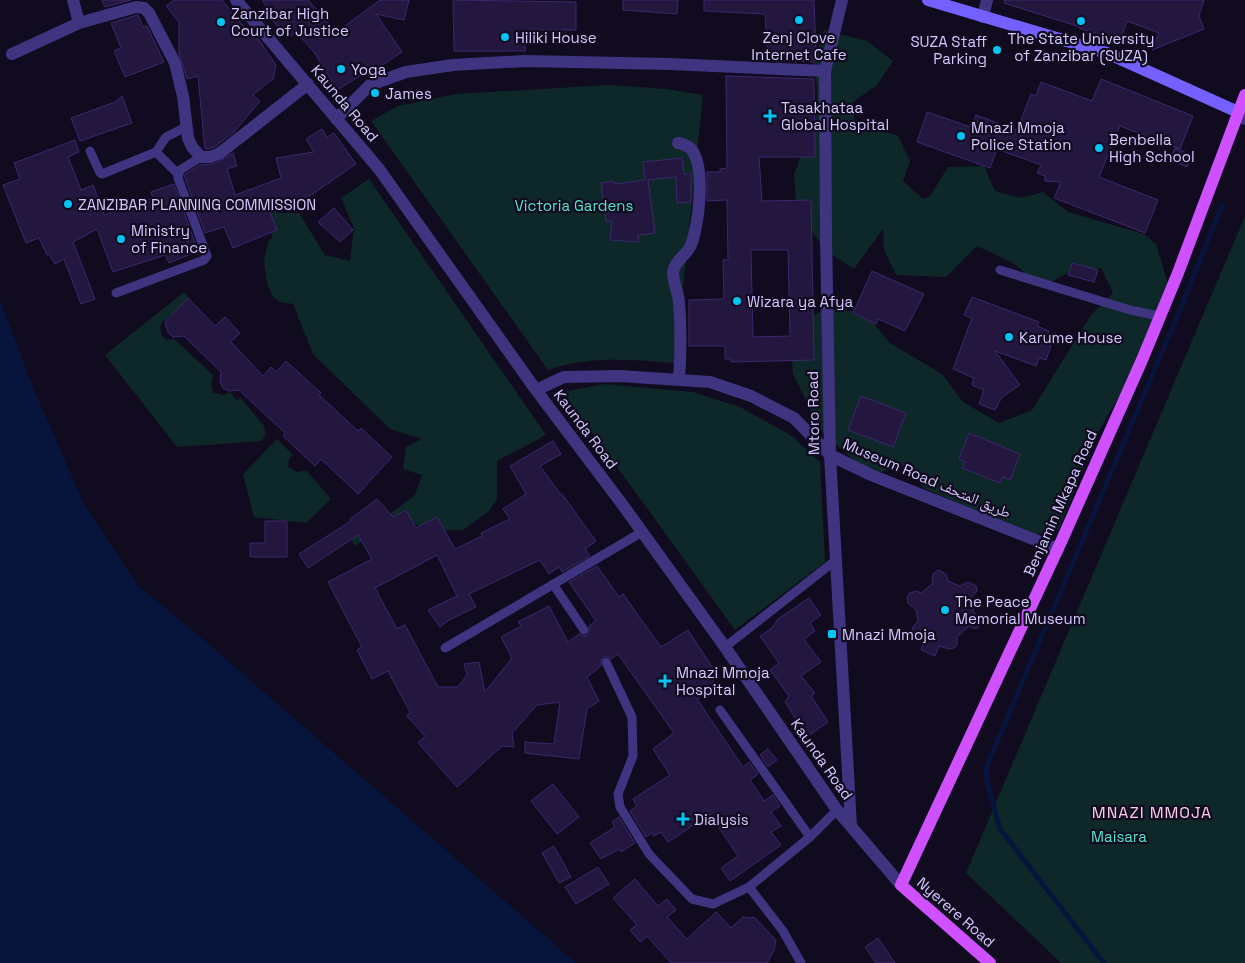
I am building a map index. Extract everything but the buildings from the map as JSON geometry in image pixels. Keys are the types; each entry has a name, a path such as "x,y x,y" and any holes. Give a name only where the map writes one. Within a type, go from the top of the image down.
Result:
{"main road":[{"path":"928,0 1107,53 1242,116"},
{"name":"Benjamin Mkapa Road","path":"901,885 1058,549 1142,360 1178,273 1232,127 1242,116 1245,95"},
{"name":"Nyerere Road","path":"901,885 990,963"}],"street":[{"path":"73,0 79,23"},
{"name":"Kaunda Road","path":"236,0 379,169 536,390 725,647 837,810 901,885"},
{"name":"Mtoro Road","path":"842,0 825,71 826,237 830,455 851,826"},
{"path":"983,17 987,0"},
{"path":"12,54 79,23 136,7 144,8 149,13 175,64 183,96 188,138 192,147 202,157 211,157 220,153 308,84"},
{"path":"336,118 370,85 406,72 453,65 554,62 670,64 825,71"},
{"path":"678,143 684,144 693,151 698,168 700,192 694,237 673,272 682,340 679,379"},
{"name":"Museum Road طريق المتحف","path":"536,390 564,377 620,376 710,382 751,396 794,418 830,455 871,475 1058,549"}],"lane":[{"path":"90,151 102,174 156,152 166,137 186,128"},
{"path":"116,293 204,260 206,256 178,174 156,152"},
{"path":"178,174 180,170 202,157"},
{"path":"1000,270 1130,310 1159,316"},
{"path":"445,648 642,532"},
{"path":"725,647 836,560"},
{"path":"553,584 584,630"},
{"path":"606,662 632,717 633,756 618,794 620,807 649,854 692,899 712,904 750,887 810,837 837,810"},
{"path":"720,710 810,837"},
{"path":"750,887 783,931 802,963"}],"green space":[{"path":"824,30 867,41 893,61 877,85 853,102 854,122 898,136 910,161 903,181 923,199 930,196 948,167 984,166 995,191 1021,198 1043,192 1068,212 1144,234 1156,244 1169,287 1122,392 1098,432 1059,529 1033,535 923,488 910,463 871,475 821,431 793,374 790,329 825,309 864,312 890,343 942,374 963,402 999,423 1032,410 1091,315 1113,293 1101,268 1073,270 1042,287 1013,263 977,246 946,277 896,275 884,250 883,229 854,269 826,251 811,230 796,200 794,175 817,113 814,61"},
{"name":"Victoria Gardens","path":"609,85 667,89 703,95 675,363 595,360 564,365 548,370 371,121 398,106 456,94"},
{"path":"369,179 546,435 497,461 497,499 489,511 463,530 429,530 408,521 378,529 355,546 350,537 372,511 391,513 415,495 422,475 403,469 406,447 422,439 390,429 313,354 293,304 280,302 273,297 267,284 264,260 269,240 273,238 264,202 278,213 299,213 325,255 350,261 354,228 341,198"},
{"name":"Maisara","path":"1245,216 1245,963 1061,963 966,873"},
{"path":"184,292 191,300 162,322 160,327 162,336 167,340 174,339 214,376 211,381 213,393 224,395 230,392 237,401 240,397 264,426 266,433 262,441 177,447 105,355"},
{"path":"603,384 693,392 740,407 792,436 820,462 825,562 735,630 563,392"},
{"path":"277,439 293,455 289,459 288,466 297,472 306,470 331,499 306,523 254,517 243,474"}],"water":[{"path":"0,300 34,390 84,504 138,586 198,635 576,963 0,963"}],"waterway":[{"path":"1104,963 1000,829 987,782 986,768 1182,305 1222,205"}],"place":[{"name":"Zenj Clove Internet Cafe","path":"799,20"},
{"name":"The State University of Zanzibar (SUZA)","path":"1081,21"},
{"name":"Zanzibar High Court of Justice","path":"221,22"},
{"name":"Hiliki House","path":"505,37"},
{"name":"SUZA Staff Parking","path":"997,50"},
{"name":"Yoga","path":"341,69"},
{"name":"James","path":"375,93"},
{"name":"Tasakhataa Global Hospital","path":"770,116"},
{"name":"Mnazi Mmoja Police Station","path":"961,136"},
{"name":"Benbella High School","path":"1099,148"},
{"name":"ZANZIBAR PLANNING COMMISSION","path":"68,204"},
{"name":"Ministry of Finance","path":"121,239"},
{"name":"Wizara ya Afya","path":"737,301"},
{"name":"Karume House","path":"1009,337"},
{"name":"The Peace Memorial Museum","path":"945,610"},
{"name":"Mnazi Mmoja","path":"832,634"},
{"name":"Mnazi Mmoja Hospital","path":"665,681"},
{"name":"Dialysis","path":"683,819"}],"district":[{"name":"MNAZI MMOJA","path":"1152,812"}]}
